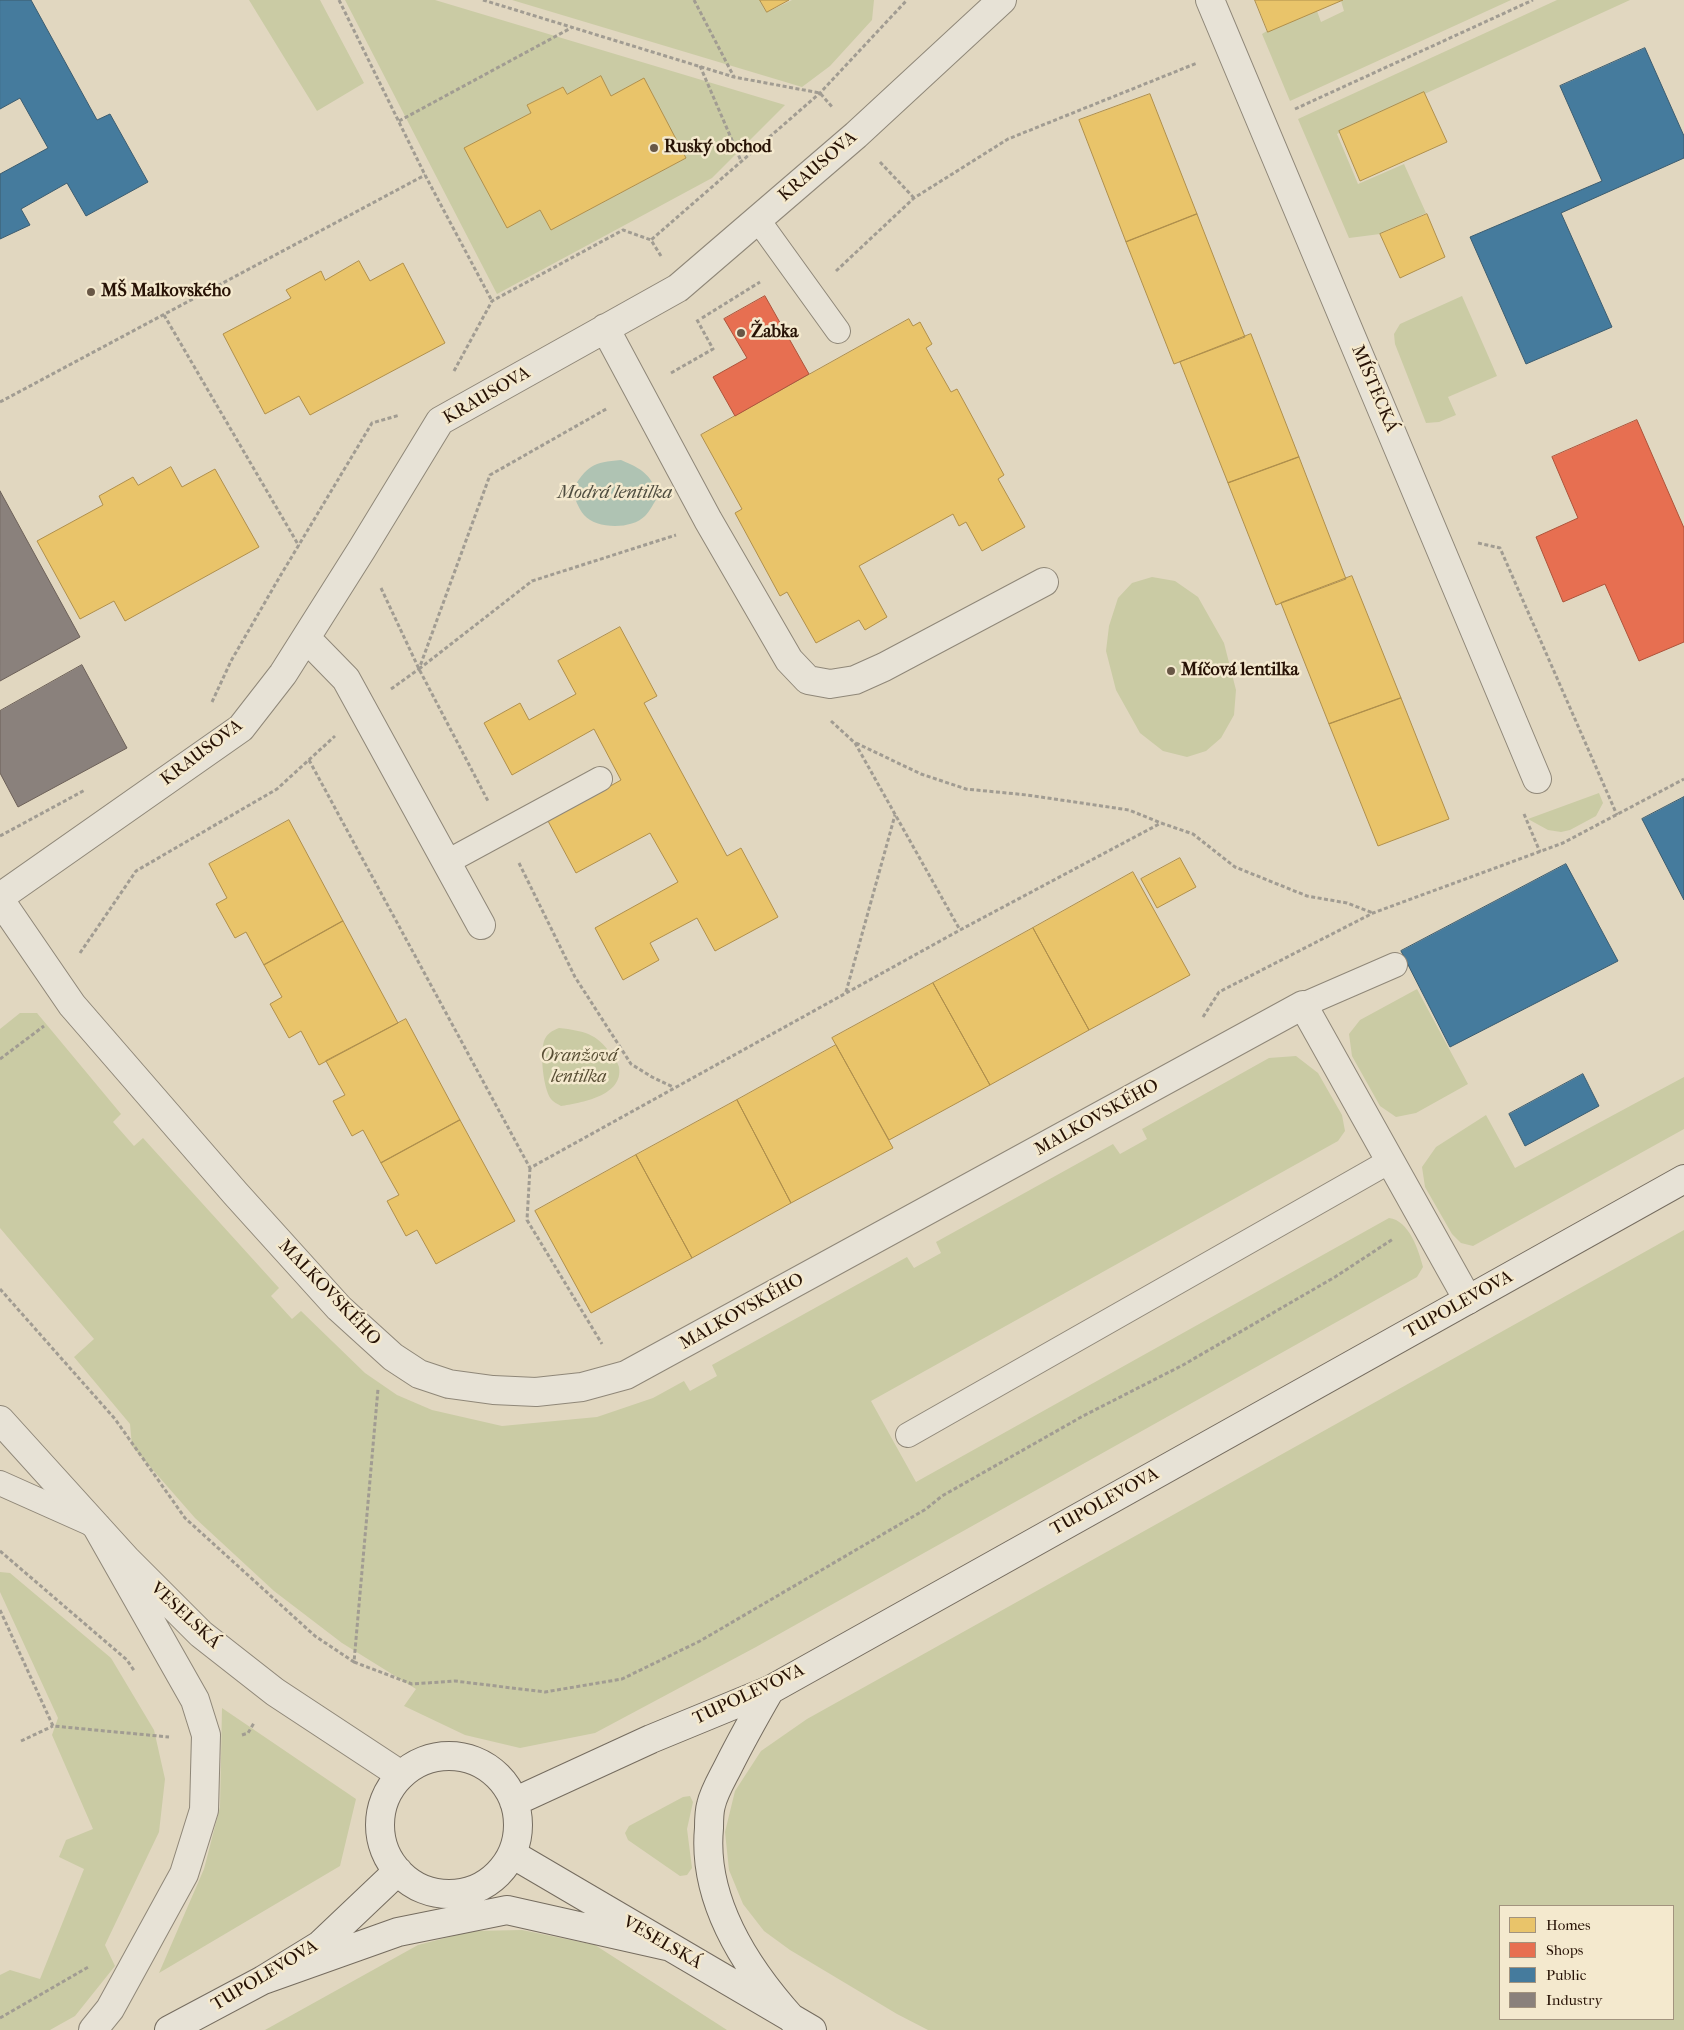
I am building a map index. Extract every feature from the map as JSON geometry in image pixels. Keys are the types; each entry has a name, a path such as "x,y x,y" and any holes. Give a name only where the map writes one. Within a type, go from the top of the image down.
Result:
{"street":[{"name":"KRAUSOVA","path":"0,899 241,728 282,674 306,638 440,421 678,288 856,135 1002,0"},
{"name":"MÍSTECKÁ","path":"1210,0 1537,779"},
{"path":"604,328 708,520 789,660 808,680 830,684 855,680 884,667 1044,582"},
{"path":"306,638 346,678 482,925"},
{"name":"MALKOVSKÉHO","path":"0,899 72,1005 228,1185 339,1308 393,1357 419,1374 449,1384 493,1390 536,1392 582,1387 626,1375 1303,1005"},
{"path":"1303,1005 1468,1300"},
{"name":"TUPOLEVOVA","path":"514,1802 651,1738 770,1690 1684,1179"},
{"name":"VESELSKÁ","path":"0,1420 126,1559 201,1634 276,1692 401,1775"},
{"path":"93,2030 110,2009 184,1874 204,1810 206,1736 195,1700 97,1527"},
{"path":"770,1690 742,1739 711,1805 707,1842 709,1871 732,1935 749,1966 769,1994 803,2025"},
{"path":"437,1757 464,1758 489,1768 508,1789 514,1802 518,1828 512,1854 504,1866 490,1880 472,1890 459,1893 432,1892 407,1880 398,1872 384,1849 380,1823 381,1810 386,1797 401,1775 412,1767 437,1757"},
{"name":"VESELSKÁ","path":"512,1854 803,2025"},
{"name":"TUPOLEVOVA","path":"170,2030 263,1980 320,1945 398,1872"},
{"path":"263,1980 398,1932 507,1910 666,1946"}],"lane":[{"path":"758,220 838,331"},
{"path":"447,862 600,779"},
{"path":"1303,1005 1395,965"},
{"path":"908,1435 1390,1161"},
{"path":"0,1483 97,1527"}],"path":[{"path":"339,0 425,176 492,301"},
{"path":"483,0 734,77 820,93 914,198"},
{"path":"694,0 734,77"},
{"path":"652,240 820,93 907,0"},
{"path":"1263,123 1533,0"},
{"path":"399,121 572,27"},
{"path":"812,294 914,198 1008,139 1202,61"},
{"path":"699,66 741,162"},
{"path":"0,402 425,176"},
{"path":"454,372 492,301 623,230 652,240 678,288"},
{"path":"697,321 768,277"},
{"path":"164,316 299,546"},
{"path":"211,703 231,661 278,578 372,423 405,414"},
{"path":"419,669 532,581 684,533"},
{"path":"856,743 921,774 966,789 1027,795 1129,810 1161,824 1193,834 1235,867 1307,896 1347,903 1373,913"},
{"path":"309,760 530,1168 527,1220 603,1345"},
{"path":"0,836 87,789"},
{"path":"1521,806 1540,852"},
{"path":"846,993 895,814"},
{"path":"530,1168 960,930 1161,824"},
{"path":"0,1059 72,1005"},
{"path":"0,1289 115,1419 185,1518 315,1636 354,1662 412,1684 456,1681 545,1692 622,1680 700,1641 926,1509 942,1496 1074,1420 1183,1365 1327,1282 1384,1246 1420,1216"},
{"path":"354,1662 378,1382 393,1357"},
{"path":"0,1551 127,1660 137,1676"},
{"path":"0,1610 53,1726"},
{"path":"20,1741 53,1726 168,1737"},
{"path":"166,1730 170,1746"},
{"path":"0,2018 94,1964"}],"green space":[{"path":"249,0 320,0 364,83 317,111"},
{"path":"345,0 435,0 785,105 712,178 497,294","holes":["600,76 611,96 644,78 686,158 551,230 540,210 507,228 465,148 531,113 527,105 562,87 567,94"]},
{"path":"512,0 760,0 767,12 792,0 874,0 872,20 830,66 802,87"},
{"path":"1342,0 1511,0 1290,101 1262,34 1317,11 1321,22 1344,11"},
{"path":"1557,0 1630,0 1337,134 1358,184 1404,164 1426,213 1380,234 1349,238 1298,119"},
{"path":"1462,296 1497,376 1448,397 1456,415 1439,422 1426,423 1395,344 1394,334 1400,324"},
{"name":"Míčová lentilka","path":"1152,577 1175,581 1198,597 1224,643 1236,690 1234,715 1221,738 1206,751 1187,757 1163,751 1140,733 1116,690 1106,651 1109,626 1118,598 1132,583"},
{"path":"1599,793 1603,803 1596,816 1570,830 1561,832 1548,830 1528,819"},
{"path":"1417,989 1468,1084 1416,1113 1396,1117 1380,1106 1352,1056 1349,1034 1360,1020"},
{"path":"20,1013 37,1013 121,1114 113,1122 134,1146 143,1138 279,1288 271,1296 292,1319 301,1311 365,1373 397,1395 432,1410 502,1426 597,1417 653,1398 684,1381 690,1391 717,1376 712,1365 907,1257 914,1268 941,1253 936,1242 1113,1144 1120,1154 1147,1139 1142,1129 1269,1058 1296,1056 1318,1073 1342,1115 1345,1131 1338,1141 871,1401 916,1482 1389,1218 1402,1224 1412,1237 1423,1267 1417,1277 756,1647 595,1733 520,1748 465,1735 404,1706 416,1689 342,1643 274,1591 195,1518 132,1446 130,1424 74,1357 94,1339 0,1228 0,1029"},
{"name":"Oranžová lentilka","path":"559,1028 589,1034 605,1047 616,1060 619,1067 619,1077 615,1085 599,1096 579,1103 561,1106 551,1099 544,1079 543,1047 548,1034"},
{"path":"1684,1077 1684,1129 1473,1246 1461,1243 1452,1234 1425,1187 1422,1167 1436,1147 1486,1115 1515,1168"},
{"path":"1684,1230 1684,2030 928,2030 897,2014 790,1950 764,1931 743,1904 729,1870 725,1832 735,1791 761,1751 807,1719"},
{"path":"0,1572 10,1573 111,1658 154,1730 165,1779 159,1832 105,1945 115,1966 75,2016 50,2030 0,2030 0,1975 10,1970 40,1979 84,1869 59,1857 66,1840 93,1829 52,1735 58,1718 0,1592"},
{"path":"222,1708 356,1799 340,1866 159,1973 204,1869 220,1807"},
{"path":"690,1796 693,1802 687,1829 692,1868 687,1875 680,1876 628,1840 625,1833 629,1826 683,1797"},
{"path":"522,1930 595,1945 727,2030 265,2030 418,1945 472,1931"}],"water":[{"name":"Modrá lentilka","path":"621,460 645,473 652,482 658,496 647,514 639,521 631,524 614,526 589,520 582,512 572,490 587,470 597,464"}],"building: Homes":[{"path":"760,0 789,0 767,12"},
{"path":"1255,0 1343,0 1268,32"},
{"path":"601,76 611,96 644,78 686,158 551,230 540,210 507,228 464,148 531,113 527,105 563,87 567,94"},
{"path":"1424,92 1447,142 1360,181 1339,131"},
{"path":"1150,94 1197,214 1126,242 1079,120"},
{"path":"1197,214 1245,337 1174,364 1126,242"},
{"path":"1427,214 1445,257 1400,278 1380,234"},
{"path":"359,261 370,281 403,263 445,343 310,415 299,396 265,414 223,334 291,298 286,290 321,271 325,280"},
{"path":"909,319 913,326 920,322 932,344 926,348 951,392 957,389 1004,475 998,479 1025,527 982,551 966,522 959,526 953,514 859,566 887,617 865,630 859,620 816,643 787,592 780,596 735,513 742,509 701,435"},
{"path":"1251,334 1299,457 1228,483 1180,362"},
{"path":"1299,457 1346,579 1276,605 1228,483"},
{"path":"171,467 182,487 215,469 259,547 125,621 114,601 80,619 37,541 103,505 99,496 133,477 138,485"},
{"path":"1352,576 1401,698 1329,724 1281,603"},
{"path":"620,627 657,696 644,703 727,856 741,848 778,917 715,951 697,918 650,943 659,960 623,980 595,928 678,882 650,833 576,873 548,821 621,780 594,729 512,775 484,723 520,703 529,720 576,694 558,661"},
{"path":"1401,698 1449,819 1378,846 1329,724"},
{"path":"289,820 343,921 264,965 246,932 235,938 216,904 227,898 209,864"},
{"path":"1180,858 1196,887 1157,908 1141,879"},
{"path":"1133,872 1190,975 1089,1030 1033,928"},
{"path":"343,921 398,1023 319,1065 301,1031 289,1038 270,1004 282,997 264,965"},
{"path":"1033,928 1089,1030 990,1085 933,983"},
{"path":"933,983 990,1085 889,1140 832,1038"},
{"path":"406,1019 460,1120 381,1163 363,1130 352,1136 333,1101 345,1095 326,1061"},
{"path":"836,1045 893,1148 791,1203 737,1100"},
{"path":"737,1100 791,1203 692,1258 636,1155"},
{"path":"460,1120 515,1221 436,1264 417,1230 406,1236 387,1201 399,1195 381,1163"},
{"path":"636,1155 692,1258 591,1313 535,1211"}],"building: Shops":[{"path":"765,296 809,374 735,416 713,377 747,358 724,319"},
{"path":"1637,420 1684,528 1684,642 1639,661 1605,584 1563,602 1536,537 1578,518 1552,457"}],"building: Public":[{"path":"0,0 31,0 97,120 110,114 148,182 86,216 67,183 21,209 30,225 0,239 0,174 48,148 20,98 0,109"},
{"path":"1645,48 1684,136 1684,158 1561,213 1612,327 1526,364 1470,237 1602,181 1560,86"},
{"path":"1684,797 1684,900 1642,819"},
{"path":"1566,864 1618,961 1450,1047 1401,951"},
{"path":"1583,1074 1599,1106 1525,1146 1509,1114"}],"building: Industry":[{"path":"0,491 80,637 0,681"},
{"path":"82,665 127,748 18,807 0,773 0,711"}],"place":[{"name":"Ruský obchod","path":"654,148"},
{"name":"MŠ Malkovského","path":"91,292"},
{"name":"Žabka","path":"741,333"},
{"name":"Míčová lentilka","path":"1171,671"}]}
